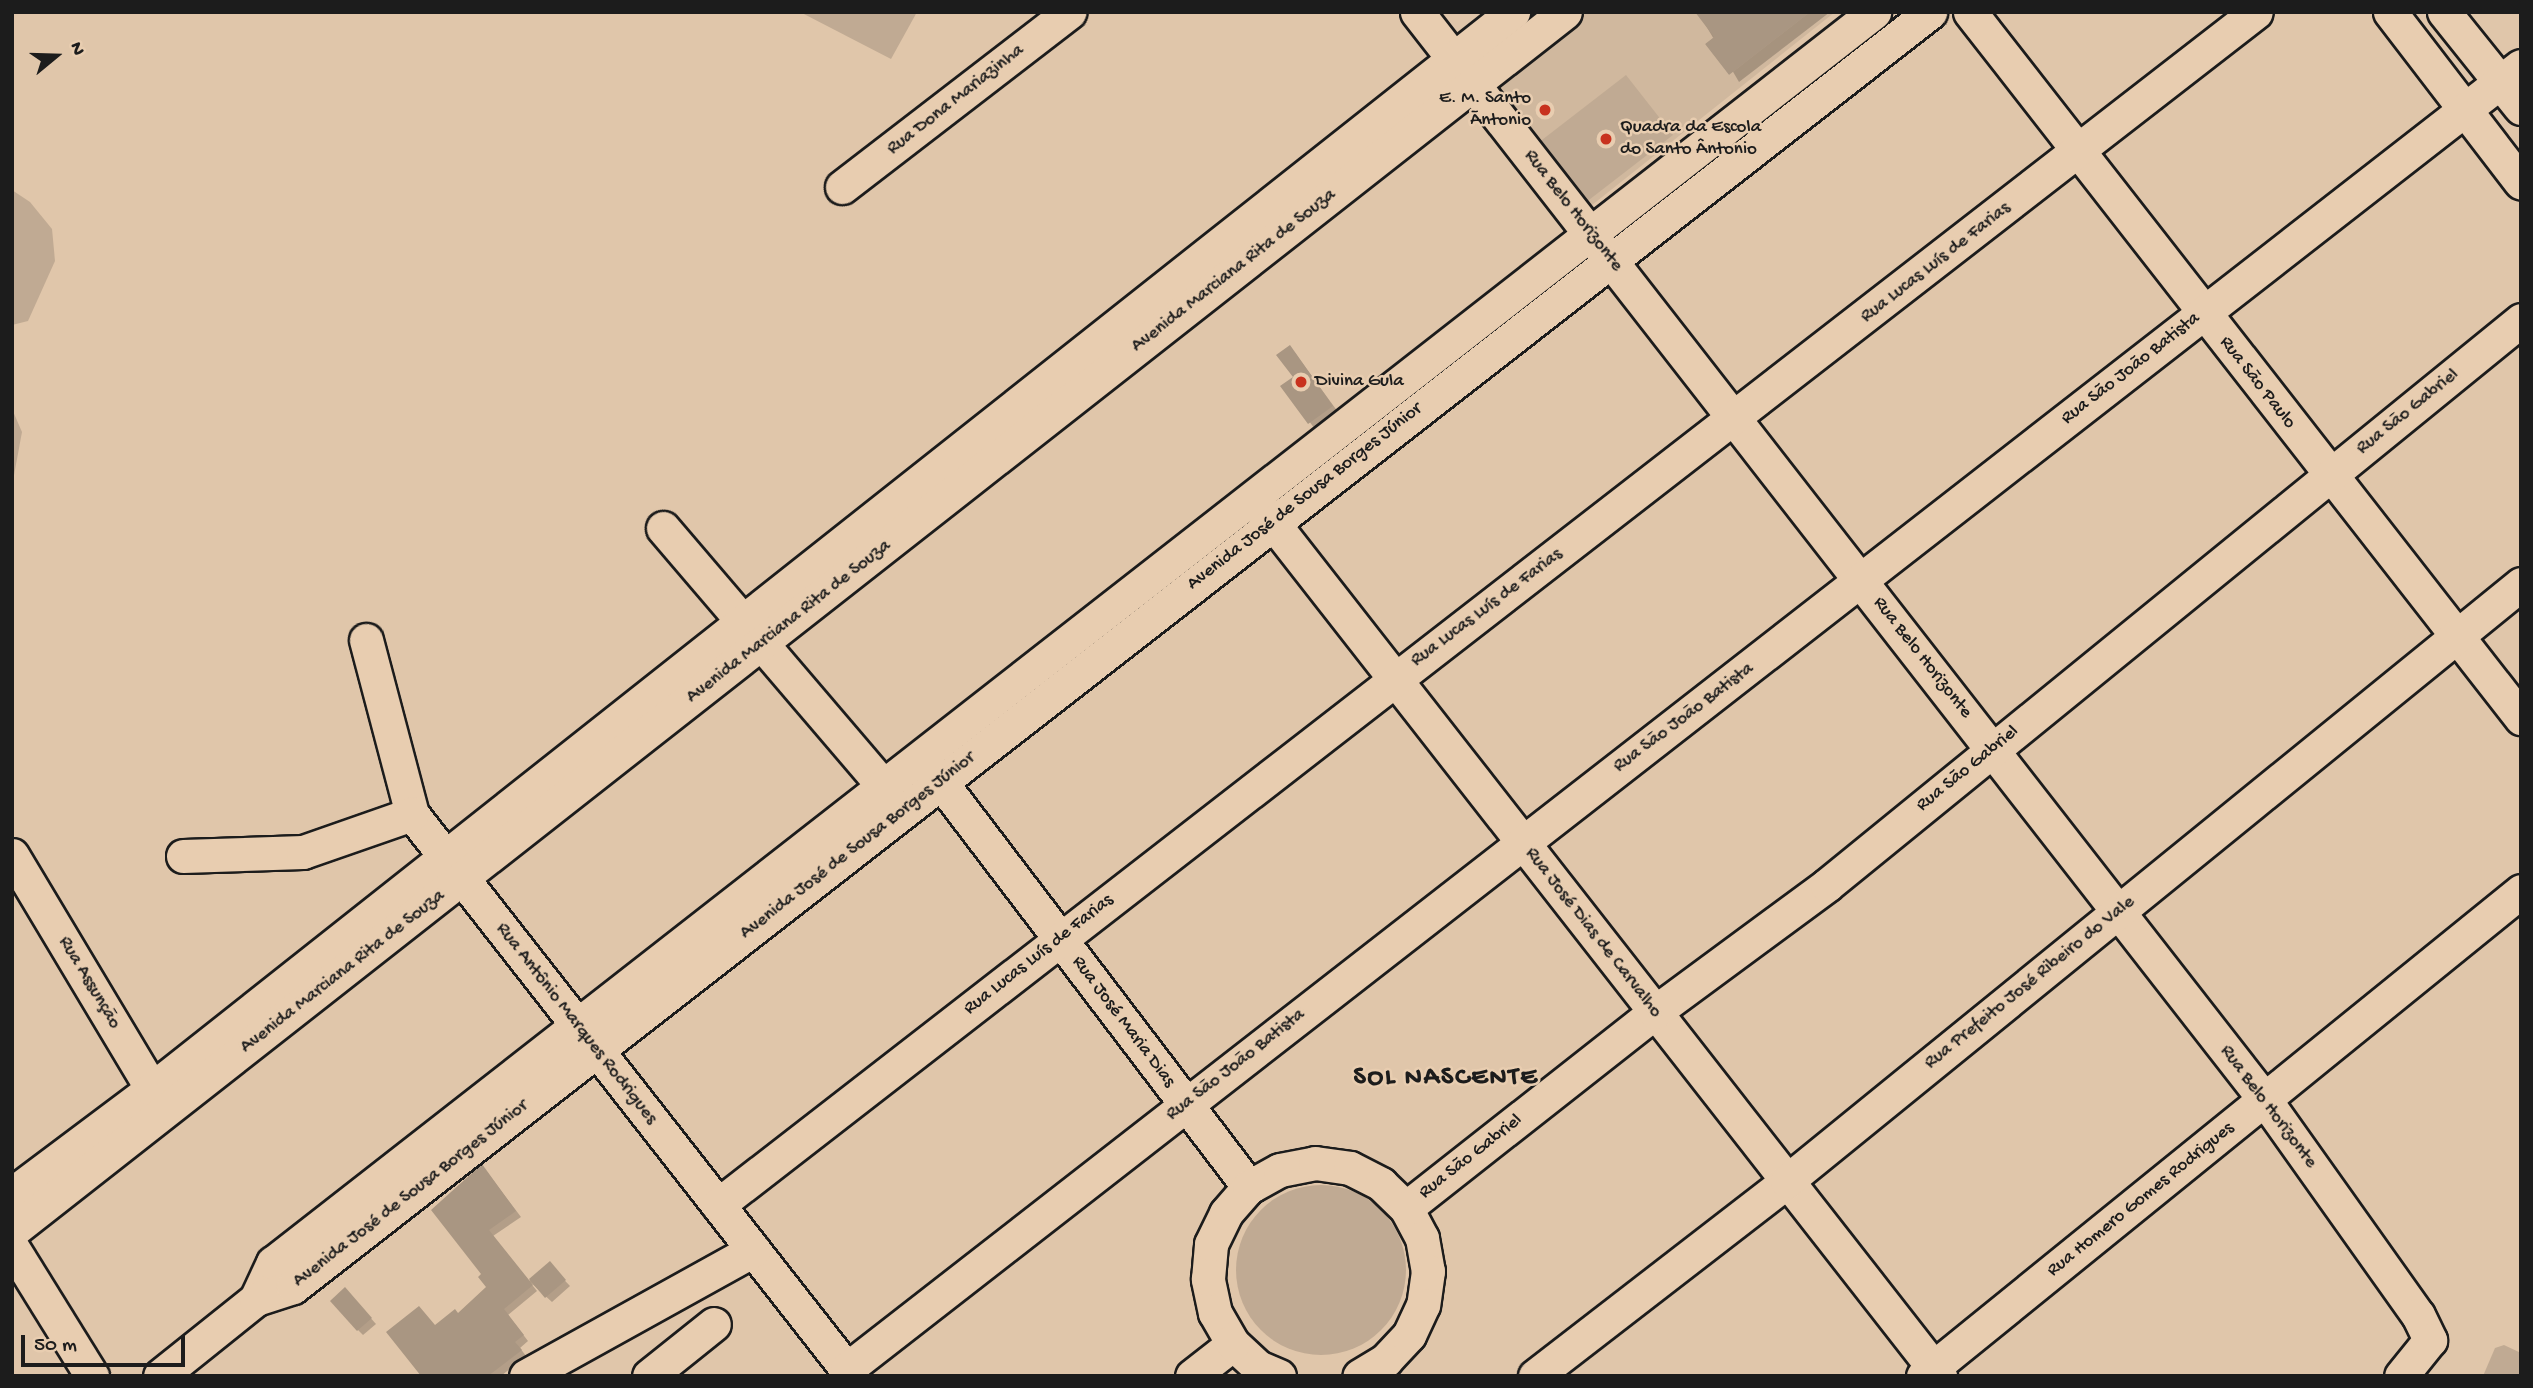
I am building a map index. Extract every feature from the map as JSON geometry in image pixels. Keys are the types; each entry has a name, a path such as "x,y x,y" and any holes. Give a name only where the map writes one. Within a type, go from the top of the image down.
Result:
{"street":[{"name":"Rua Dona Mariazinha","path":"842,187 1069,12"},
{"name":"Rua Belo Horizonte","path":"1417,12 2119,910 2265,1100 2431,1324 2401,1376"},
{"name":"Avenida Marciana Rita de Souza","path":"1463,71 1513,12"},
{"name":"Avenida Marciana Rita de Souza","path":"12,1231 159,1100 1463,71 1565,12"},
{"name":"Avenida José de Sousa Borges Júnior","path":"160,1376 256,1299 273,1263 587,1038 1263,510 1600,246 1874,12"},
{"name":"Avenida José de Sousa Borges Júnior","path":"1600,246 1930,12"},
{"name":"Rua São Paulo","path":"1970,12 2329,477 2521,718"},
{"name":"Rua Lucas Luís de Farias","path":"718,1205 1395,679 1735,419 2256,12"},
{"path":"2390,12 2521,183"},
{"path":"2444,12 2511,74 2521,108"},
{"name":"Rua São João Batista","path":"850,1372 1522,841 1862,581 2511,74"},
{"name":"Rua São Gabriel","path":"1406,1208 1656,1012 1827,885 2521,320"},
{"name":"Rua José Dias de Carvalho","path":"1263,510 1656,1012 1932,1373"},
{"path":"663,528 754,631 884,788"},
{"name":"Rua Prefeito José Ribeiro do Vale","path":"1535,1376 1787,1181 2521,584"},
{"name":"Rua Antônio Marques Rodrigues","path":"366,640 412,814 850,1372"},
{"name":"Avenida José de Sousa Borges Júnior","path":"587,1038 884,788 931,769"},
{"name":"Rua José Maria Dias","path":"931,769 1249,1187"},
{"path":"183,856 303,852 359,837 412,814"},
{"name":"Rua Assunção","path":"12,855 159,1100"},
{"name":"Rua Homero Gomes Rodrigues","path":"1932,1373 2521,891"},
{"name":"Avenida Marciana Rita de Souza","path":"12,1194 159,1100"},
{"path":"1279,1376 1258,1367 1233,1344 1215,1313 1209,1267 1212,1244 1226,1213 1249,1187 1280,1170 1315,1163 1349,1168 1381,1184 1406,1208 1422,1238 1428,1272 1425,1294 1409,1335 1382,1370"},
{"path":"12,1247 92,1376"},
{"path":"526,1376 753,1250"},
{"path":"649,1376 714,1324"},
{"path":"1192,1376 1233,1344"}],"shaded area":[{"path":"800,12 917,12 891,59"},
{"name":"E. M. Santo Ãntonio","path":"1579,12 1746,12 1705,44 1729,75 1810,12 1835,12 1587,209 1489,84"},
{"name":"Quadra da Escola do Santo Ântonio","path":"1626,75 1673,135 1585,203 1538,143"},
{"path":"12,190 30,202 52,229 55,261 28,321 12,325"},
{"path":"12,409 22,432 12,486"},
{"path":"1321,1185 1353,1192 1381,1210 1399,1238 1406,1270 1399,1302 1381,1330 1353,1348 1321,1355 1289,1348 1261,1330 1243,1302 1236,1270 1243,1238 1261,1210 1289,1192"},
{"path":"2504,1345 2521,1353 2521,1376 2483,1376 2495,1348"}],"building":[{"path":"1695,12 1810,12 1729,75 1705,44 1714,37"},
{"name":"Divina Gula","path":"1290,345 1333,406 1308,424 1280,386 1293,377 1276,355"},
{"path":"482,1164 516,1211 489,1230 533,1285 504,1309 524,1335 515,1342 522,1350 488,1376 421,1376 386,1332 419,1306 435,1325 455,1309 458,1313 486,1287 478,1277 481,1274 431,1210"},
{"path":"550,1261 566,1280 545,1298 529,1279"},
{"path":"345,1287 372,1318 357,1331 330,1301"}],"place":[{"name":"E. M. Santo Ãntonio","path":"1545,110"},
{"name":"Quadra da Escola do Santo Ântonio","path":"1606,139"},
{"name":"Divina Gula","path":"1301,382"}],"district":[{"name":"SOL NASCENTE","path":"1446,1079"}]}
